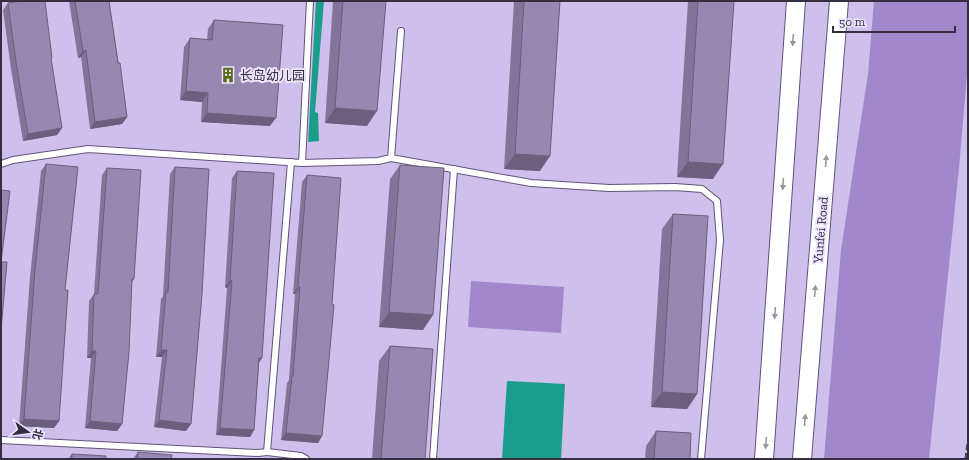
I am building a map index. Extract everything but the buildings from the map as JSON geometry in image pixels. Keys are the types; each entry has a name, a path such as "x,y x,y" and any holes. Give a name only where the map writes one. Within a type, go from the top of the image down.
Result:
{"main road":[{"path":"764,459 796,1"},
{"name":"Yunfei Road","path":"802,459 839,1"}],"lane":[{"path":"302,163 310,1"},
{"path":"391,158 401,31"},
{"path":"1,164 13,160 88,149 302,163 378,161 391,158 531,183 609,188 674,186 702,189 717,201 720,240 701,459"},
{"path":"267,452 291,162"},
{"path":"433,459 454,169"},
{"path":"1,440 258,453 267,452 302,456 306,459"}],"shaded area":[{"path":"316,1 324,1 315,112 318,113 319,141 308,142"},
{"path":"874,1 968,1 968,63 959,168 929,459 824,459 841,250 868,74"},
{"path":"471,281 564,287 561,333 468,327"},
{"path":"507,381 565,384 561,459 502,459"}],"railway":[{"path":"966,459 968,442"}],"place":[{"name":"长岛幼儿园","path":"228,75"}]}
